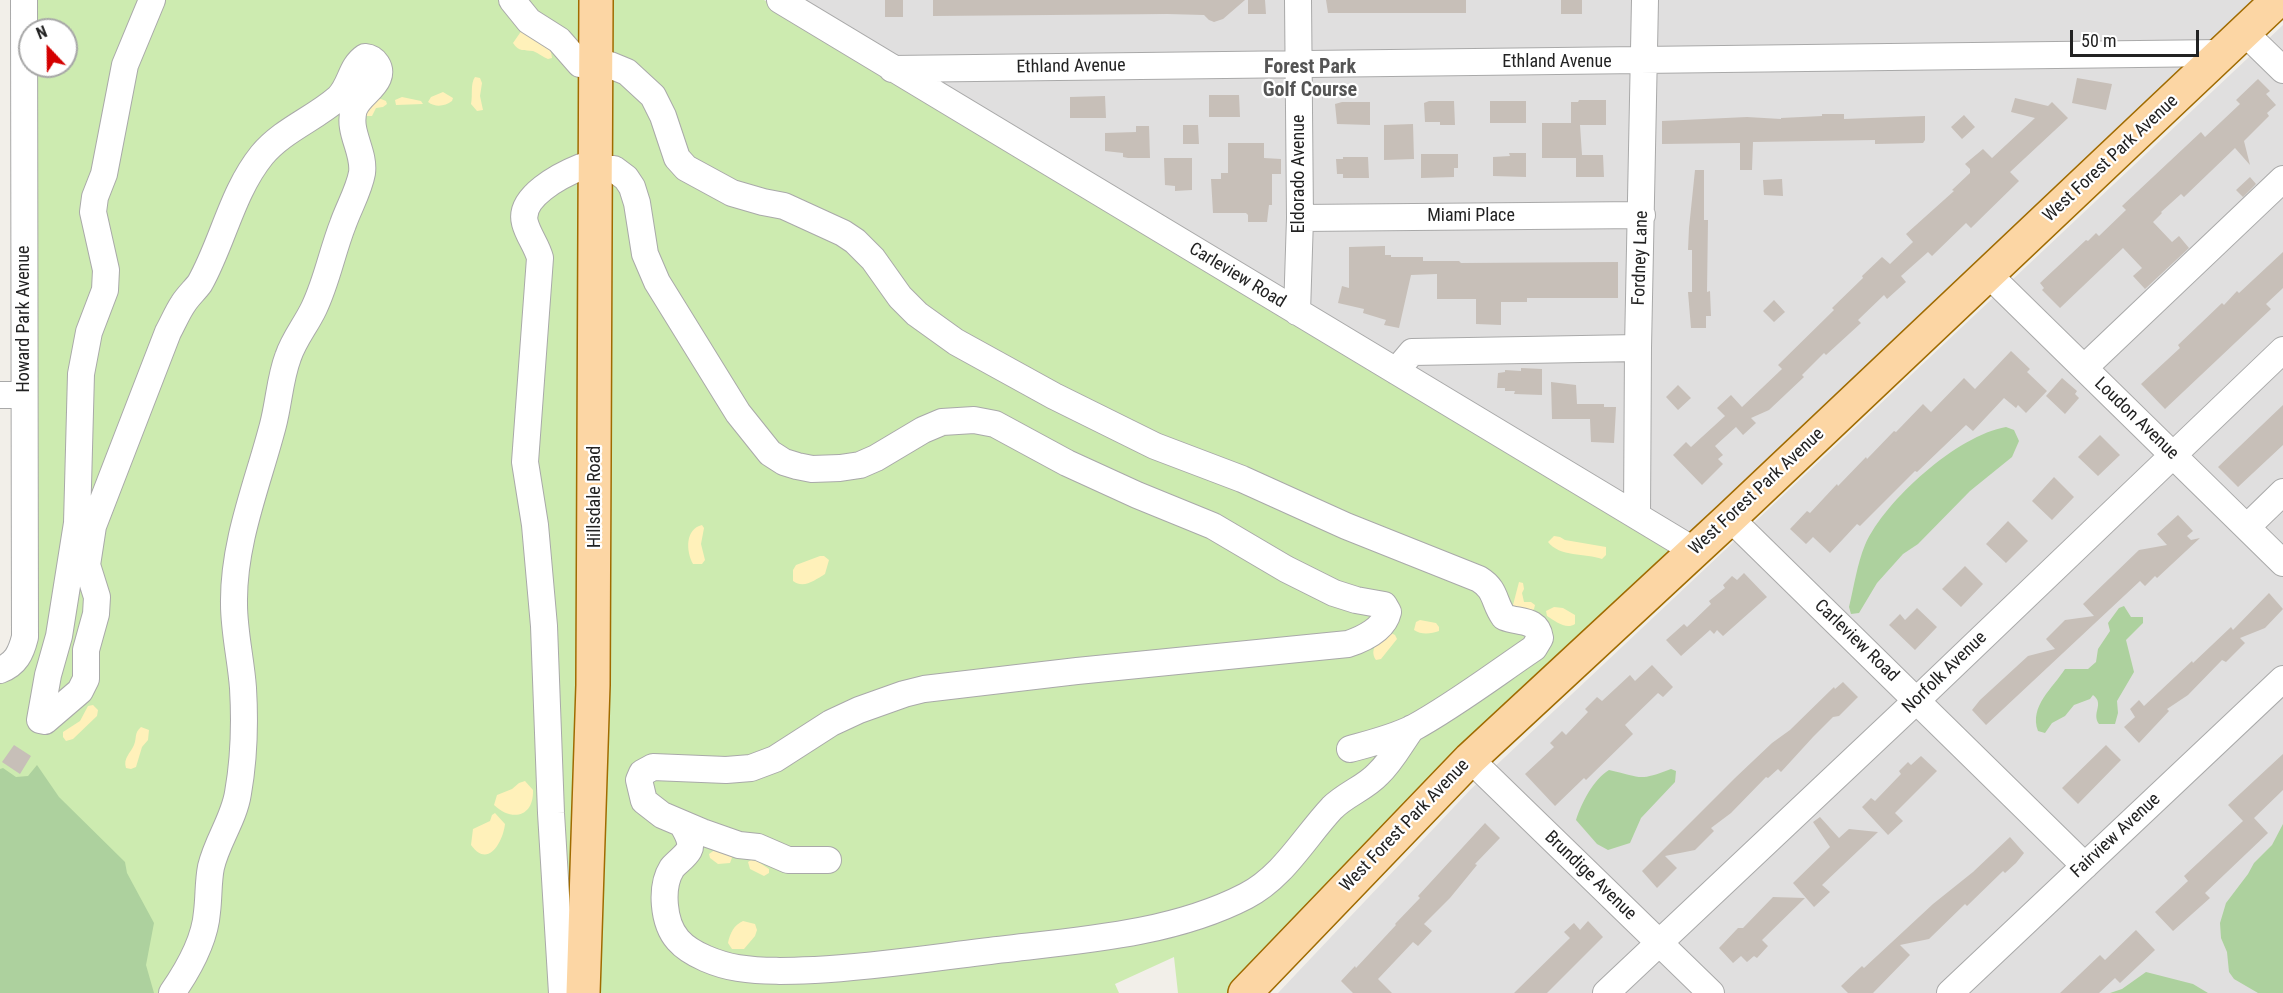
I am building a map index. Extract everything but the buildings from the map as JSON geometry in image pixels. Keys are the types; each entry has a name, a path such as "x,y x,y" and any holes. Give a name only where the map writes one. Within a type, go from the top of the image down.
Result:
{"main road":[{"name":"Hillsdale Road","path":"583,993 595,568 596,0"},
{"name":"West Forest Park Avenue","path":"1245,993 1470,759 1730,518 2253,21"}],"street":[{"name":"Howard Park Avenue","path":"0,670 12,664 18,656 25,637 12,395 24,0"},
{"path":"152,0 125,65 106,164 95,197 93,212 106,270 105,290 89,332 81,374 76,523 60,626 40,720 45,721 52,717 80,691 86,679 86,650 96,614 97,597 87,565 93,526 168,332 183,304 199,284 249,175 262,155 279,138 340,96 348,85 358,61 370,57 376,61 379,70 378,79 360,98 354,111 353,127 362,160 359,184 342,226 326,283 288,357 273,425 249,509 236,570 234,604 243,689 242,761 238,793 233,813 212,865 204,929 182,980 172,993"},
{"path":"512,0 528,21 558,40 580,64"},
{"name":"Carleview Road","path":"780,0 1695,550"},
{"name":"Eldorado Avenue","path":"1297,312 1300,218 1298,0"},
{"name":"Fordney Lane","path":"1637,516 1645,0"},
{"path":"2253,21 2283,70"},
{"name":"Ethland Avenue","path":"892,69 1645,61 2253,21"},
{"path":"610,65 627,72 653,96 663,116 677,158 686,168 732,193 784,206 843,233 855,241 873,259 900,297 916,314 956,342 1054,396 1155,446 1242,479 1346,526 1479,579 1488,584 1493,591 1498,609 1504,617 1533,623 1539,631 1540,638 1534,648 1412,728 1381,741 1350,749"},
{"path":"562,993 551,813 544,626 535,525 525,462 540,258 525,224 524,212 527,205 543,189 567,172 581,166"},
{"path":"609,169 626,178 632,187 637,203 645,254 657,282 743,421 770,453 784,462 813,469 860,465 933,424 963,420 985,421 1005,429 1067,463 1213,526 1286,569 1334,593 1384,605 1388,612 1386,619 1370,634 1348,644 1077,670 904,694 840,718 775,759 751,768 726,770 653,767 642,773 639,780 644,801 662,815 739,845 758,847 788,860 828,860"},
{"path":"2084,368 2283,178"},
{"name":"Miami Place","path":"1300,218 1642,215"},
{"name":"Loudon Avenue","path":"1988,274 2283,562"},
{"path":"1396,371 1412,352 1638,348"},
{"name":"Norfolk Avenue","path":"1606,993 1917,701 2283,350"},
{"path":"2247,527 2283,492"},
{"name":"Carleview Road","path":"1730,518 2085,866"},
{"name":"Fairview Avenue","path":"1950,993 2283,679"},
{"path":"682,824 690,846 669,876 664,896 668,920 681,943 716,962 736,968 768,971 864,967 1051,944 1170,924 1225,907 1250,894 1288,861 1333,808 1378,775 1412,728"},
{"name":"Brundige Avenue","path":"1470,759 1711,993"}],"shaded area":[{"path":"765,0 2261,0 1666,561"},
{"path":"2283,25 2283,993 1278,993 1471,789"}],"green space":[{"path":"34,0 764,0 1660,541 1667,548 1668,554 1231,993 1178,993 1174,957 1115,984 1119,993 0,993 0,680 11,677 34,78 78,78 78,18 34,18"},
{"path":"2006,427 2014,430 2019,441 2012,457 1970,491 1918,544 1903,554 1877,583 1859,613 1851,614 1849,607 1862,552 1875,527 1889,509 1925,472 1946,456 1967,442"},
{"path":"2124,606 2131,617 2143,617 2143,623 2126,640 2134,672 2117,701 2118,713 2115,724 2099,724 2096,716 2098,702 2093,695 2090,699 2074,705 2065,716 2052,723 2045,733 2038,731 2036,722 2039,705 2065,669 2088,669 2096,662 2098,649 2110,631 2108,623 2119,608"},
{"path":"37,765 59,797 125,862 127,873 154,923 146,965 154,993 0,993 0,769 3,768 16,777 28,776"},
{"path":"1671,769 1676,771 1675,782 1641,818 1630,843 1608,850 1597,844 1576,820 1589,792 1609,770 1645,777"},
{"path":"2283,824 2283,993 2258,993 2234,979 2229,972 2220,923 2226,903 2254,863 2272,845"},
{"path":"2146,972 2193,984 2208,993 2110,993 2122,989"}],"sand":[{"path":"522,30 550,46 552,58 548,59 533,51 517,48 513,43"},
{"path":"475,77 480,78 482,83 480,96 483,110 477,111 471,104"},
{"path":"443,92 453,98 452,101 440,106 428,102 431,97"},
{"path":"402,97 421,101 423,104 396,105 395,100"},
{"path":"381,99 387,104 376,108 372,116 365,116 374,100"},
{"path":"702,525 704,528 701,544 705,560 702,564 693,564 688,541 692,531"},
{"path":"1554,536 1606,547 1606,555 1602,559 1559,550 1548,542"},
{"path":"820,556 829,560 825,574 805,584 793,581 793,570 796,565"},
{"path":"1519,582 1523,583 1524,602 1531,602 1535,605 1530,612 1516,610 1513,605"},
{"path":"1554,607 1563,608 1575,615 1575,624 1564,625 1547,616 1546,611"},
{"path":"1420,620 1436,623 1439,631 1426,634 1417,632 1414,630 1416,622"},
{"path":"1391,633 1397,639 1381,659 1376,660 1373,652 1376,644"},
{"path":"93,705 98,710 97,716 73,739 66,741 63,732 80,721 88,706"},
{"path":"141,727 149,730 148,740 142,747 136,767 126,768 126,759 134,745 137,731"},
{"path":"525,781 533,790 530,806 526,811 515,815 508,814 494,805 497,795"},
{"path":"495,813 505,824 498,845 489,854 477,852 471,845 473,829 490,821"},
{"path":"716,849 733,855 730,863 718,864 710,858 709,854"},
{"path":"751,860 769,869 769,873 764,876 750,869 748,862"},
{"path":"743,921 755,924 757,930 755,936 744,949 732,949 728,943 730,936 735,927"}],"district":[{"name":"Forest Park Golf Course","path":"1310,80"}]}
